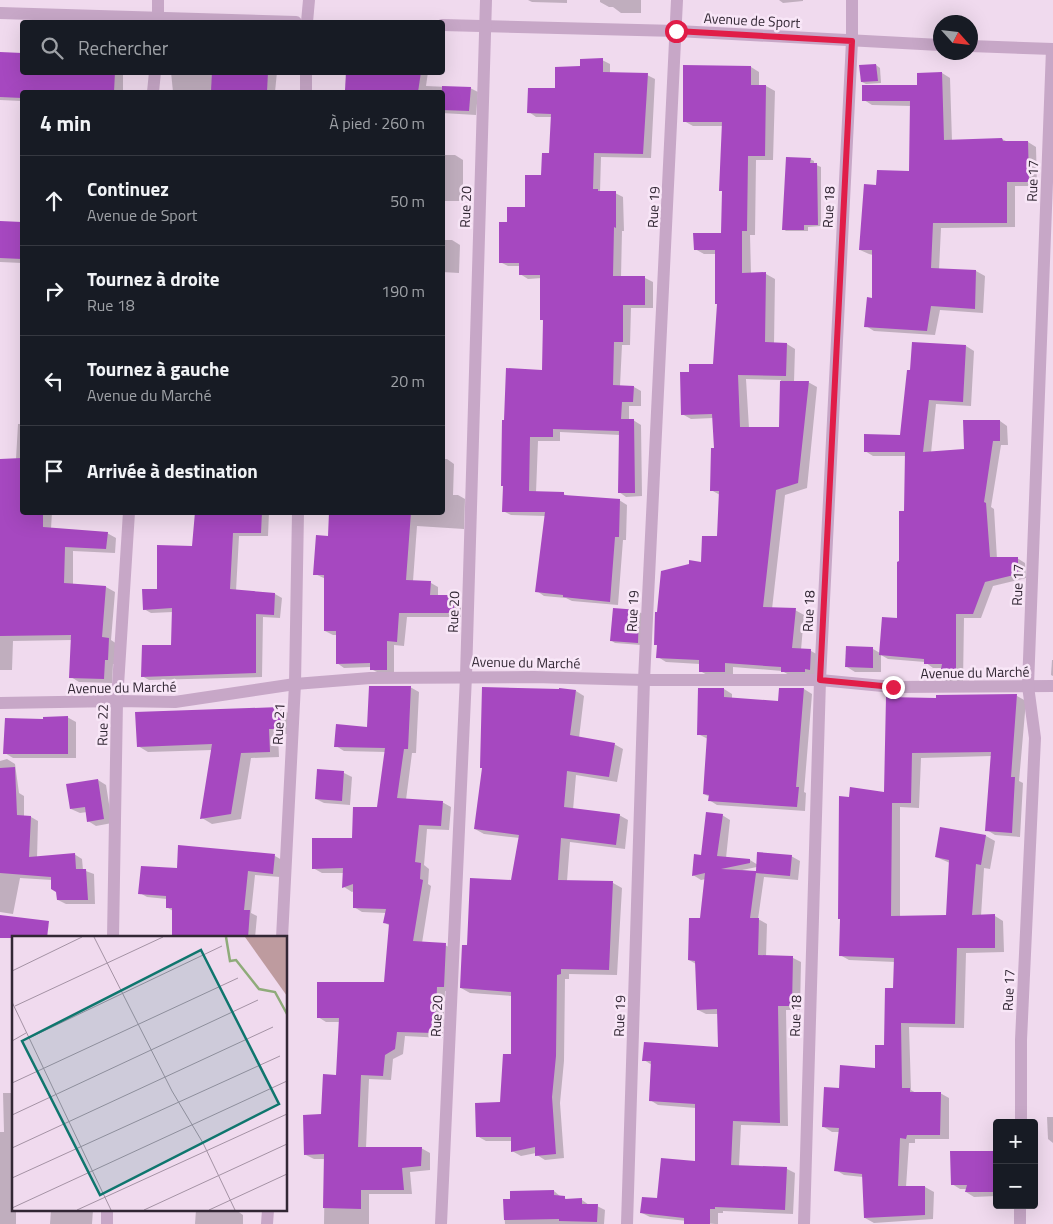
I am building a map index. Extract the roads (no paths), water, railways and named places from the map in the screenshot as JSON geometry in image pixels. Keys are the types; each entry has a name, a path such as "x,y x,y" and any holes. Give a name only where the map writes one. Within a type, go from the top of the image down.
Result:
{"street":[{"path":"0,13 158,20 158,0"},
{"path":"307,20 308,0"},
{"name":"Rue 20","path":"441,1224 466,676 486,0"},
{"name":"Rue 19","path":"627,1224 644,680 677,0"},
{"name":"Rue 18","path":"804,1224 820,680 852,41 852,0"},
{"name":"Avenue de Sport","path":"445,25 676,31 933,45"},
{"path":"978,46 1053,49"},
{"name":"Rue 17","path":"1021,1119 1021,1040 1035,738 1028,686 1053,49"},
{"path":"153,90 155,75"},
{"path":"306,75 306,90"},
{"name":"Rue 22","path":"113,936 118,701 129,515"},
{"name":"Rue 21","path":"282,936 295,684 298,515"},
{"name":"Avenue du Marché","path":"0,703 175,702 295,684 370,678 466,676 534,676 644,680 820,680 893,687 1053,686"},
{"path":"1020,1209 1020,1224"}]}
